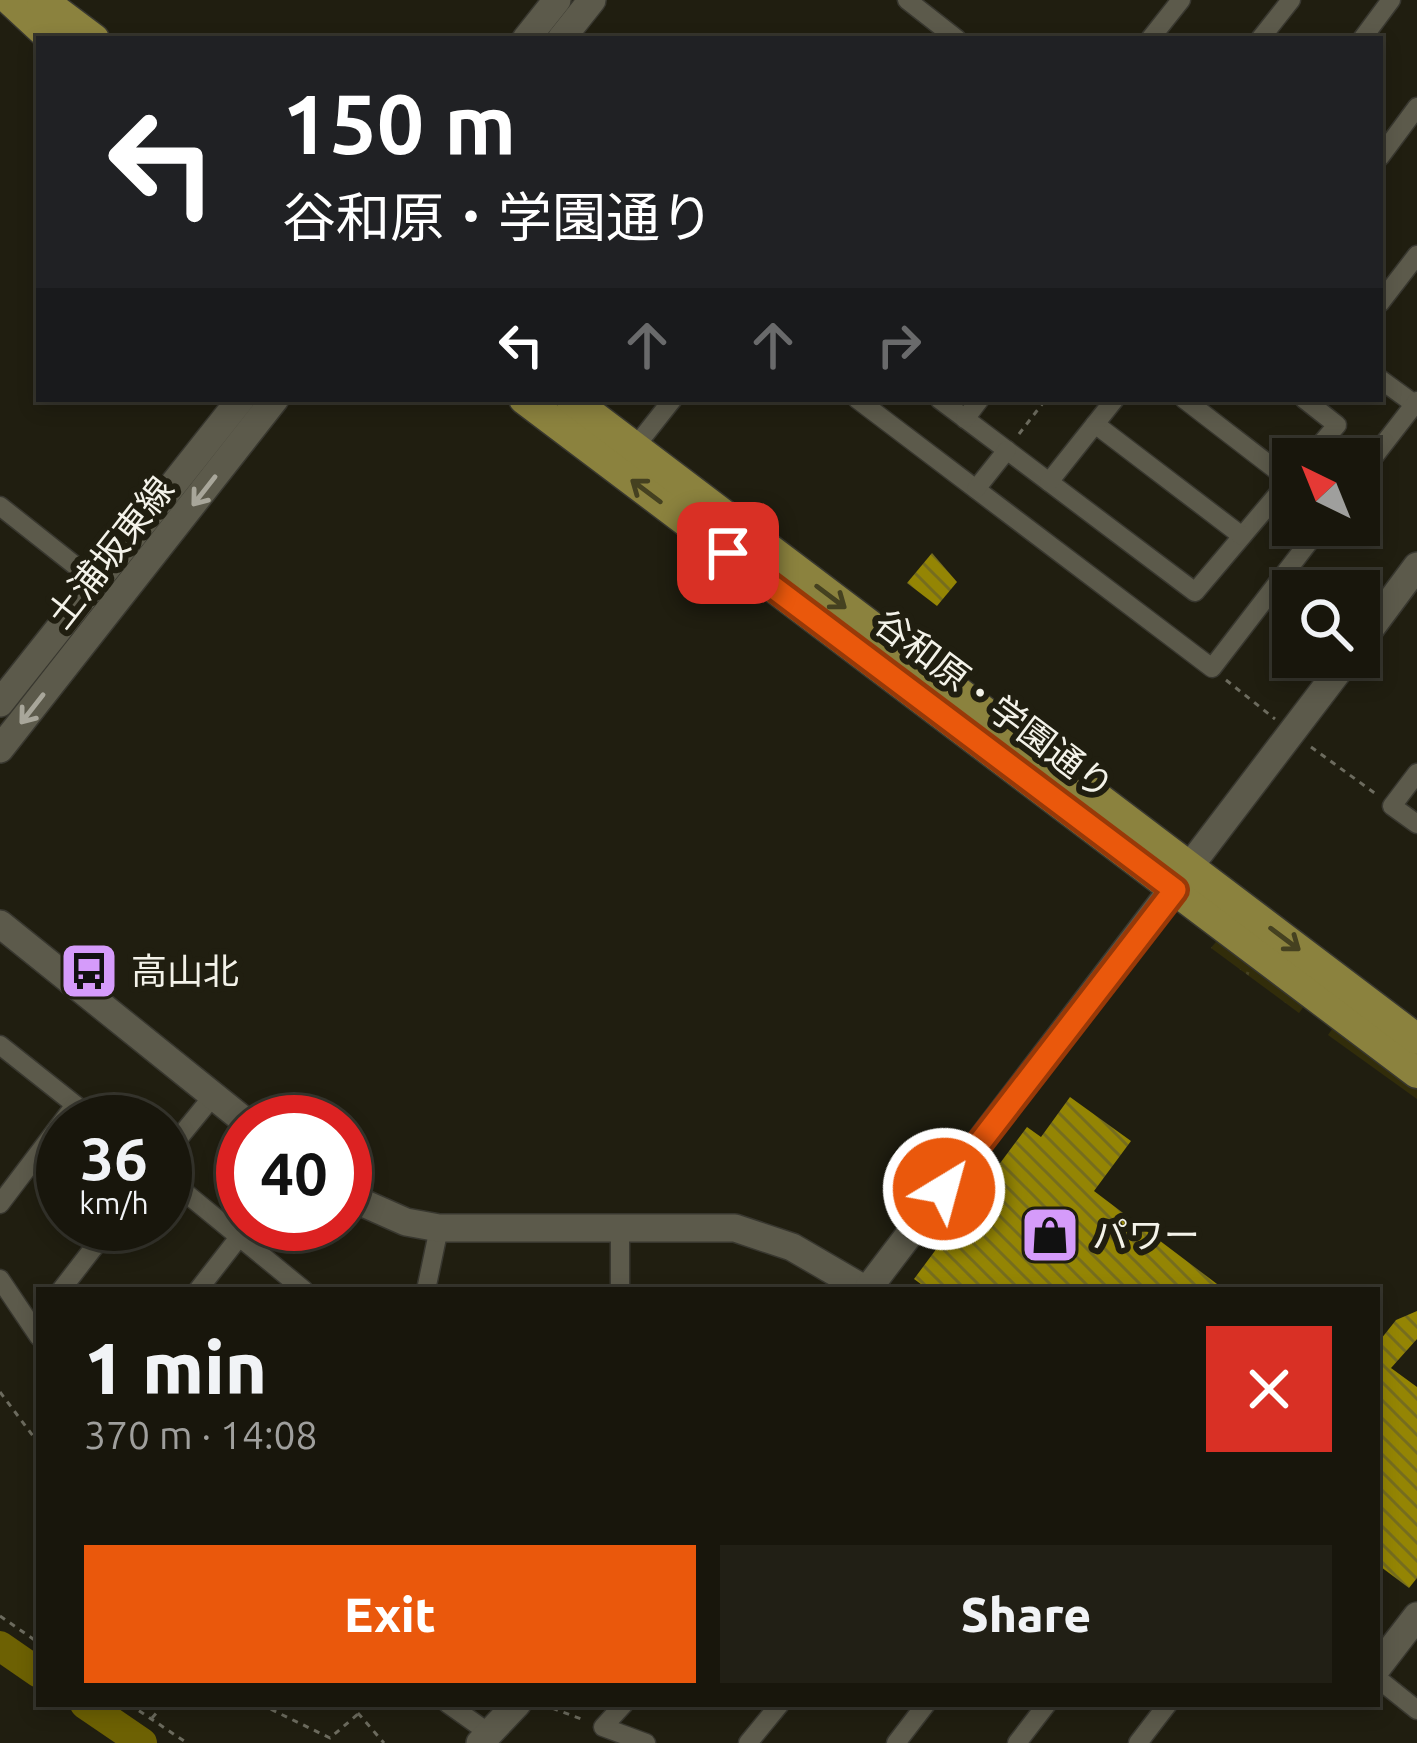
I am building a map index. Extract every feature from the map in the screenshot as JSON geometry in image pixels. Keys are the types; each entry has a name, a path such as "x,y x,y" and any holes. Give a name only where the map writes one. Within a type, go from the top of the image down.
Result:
{"main road":[{"path":"10,0 49,36"},
{"path":"42,0 90,36"},
{"name":"谷和原・学園通り","path":"528,402 1184,879 1417,1039"},
{"name":"谷和原・学園通り","path":"575,402 1184,879 1417,1073"}],"street":[{"path":"528,36 557,0"},
{"path":"562,36 592,0"},
{"path":"907,0 953,36"},
{"path":"1152,36 1181,0"},
{"path":"1262,36 1291,0"},
{"path":"1363,36 1391,0"},
{"path":"1383,153 1417,107"},
{"path":"1383,299 1417,255"},
{"path":"1380,449 1416,404 1383,381"},
{"name":"土浦坂東線","path":"0,703 239,402"},
{"name":"土浦坂東線","path":"0,749 273,402"},
{"path":"635,448 671,402"},
{"path":"861,402 1212,668 1306,546"},
{"path":"943,402 1195,592 1272,503"},
{"path":"965,418 978,402"},
{"path":"1049,482 1113,402"},
{"path":"1188,402 1272,465"},
{"path":"1308,402 1337,425 1326,438"},
{"path":"1095,424 1243,536"},
{"path":"976,489 1006,449"},
{"path":"0,506 96,582"},
{"path":"1380,616 1417,566"},
{"path":"868,1287 1333,678"},
{"path":"1417,773 1392,806 1417,824"},
{"path":"0,924 216,1098"},
{"path":"0,1045 62,1095"},
{"path":"192,1122 213,1096"},
{"path":"0,1204 36,1156"},
{"path":"192,1198 216,1217"},
{"path":"372,1208 439,1228 735,1228 792,1246 861,1287"},
{"path":"428,1287 439,1228"},
{"path":"620,1228 620,1287"},
{"path":"63,1287 91,1251"},
{"path":"200,1287 228,1251"},
{"path":"258,1251 300,1287"},
{"path":"0,1279 36,1327"},
{"path":"1380,1669 1417,1616"},
{"path":"1380,1676 1417,1710"},
{"path":"451,1707 484,1738 514,1707"},
{"path":"620,1707 602,1727 646,1743"},
{"path":"748,1743 778,1707"},
{"path":"896,1743 924,1707"},
{"path":"1017,1743 1045,1707"},
{"path":"1138,1743 1166,1707"}],"path":[{"path":"1006,449 1044,402"},
{"path":"0,1392 36,1440"},
{"path":"0,1616 36,1640"},
{"path":"133,1707 187,1743"},
{"path":"151,1719 161,1707"},
{"path":"266,1707 330,1738 358,1714"},
{"path":"352,1707 384,1743"},
{"path":"549,1707 602,1727"}],"green space":[{"path":"1220,937 1307,1002 1299,1013 1211,948"},
{"path":"1335,1025 1417,1087 1417,1099 1328,1035"}],"building":[{"path":"932,553 957,582 937,606 907,583"},
{"name":"パワー","path":"1070,1097 1131,1141 1094,1191 1221,1287 925,1287 914,1279 1027,1127 1041,1137"},
{"path":"1417,1311 1417,1339 1391,1368 1417,1387 1417,1578 1409,1588 1380,1566 1380,1340 1396,1320"}],"waterway":[{"path":"0,1646 36,1671"},
{"path":"89,1707 142,1743"}],"place":[{"name":"高山北","path":"89,971"},
{"name":"パワー","path":"1050,1235"}],"route":[{"path":"728,553 1175,890 944,1189"}]}
